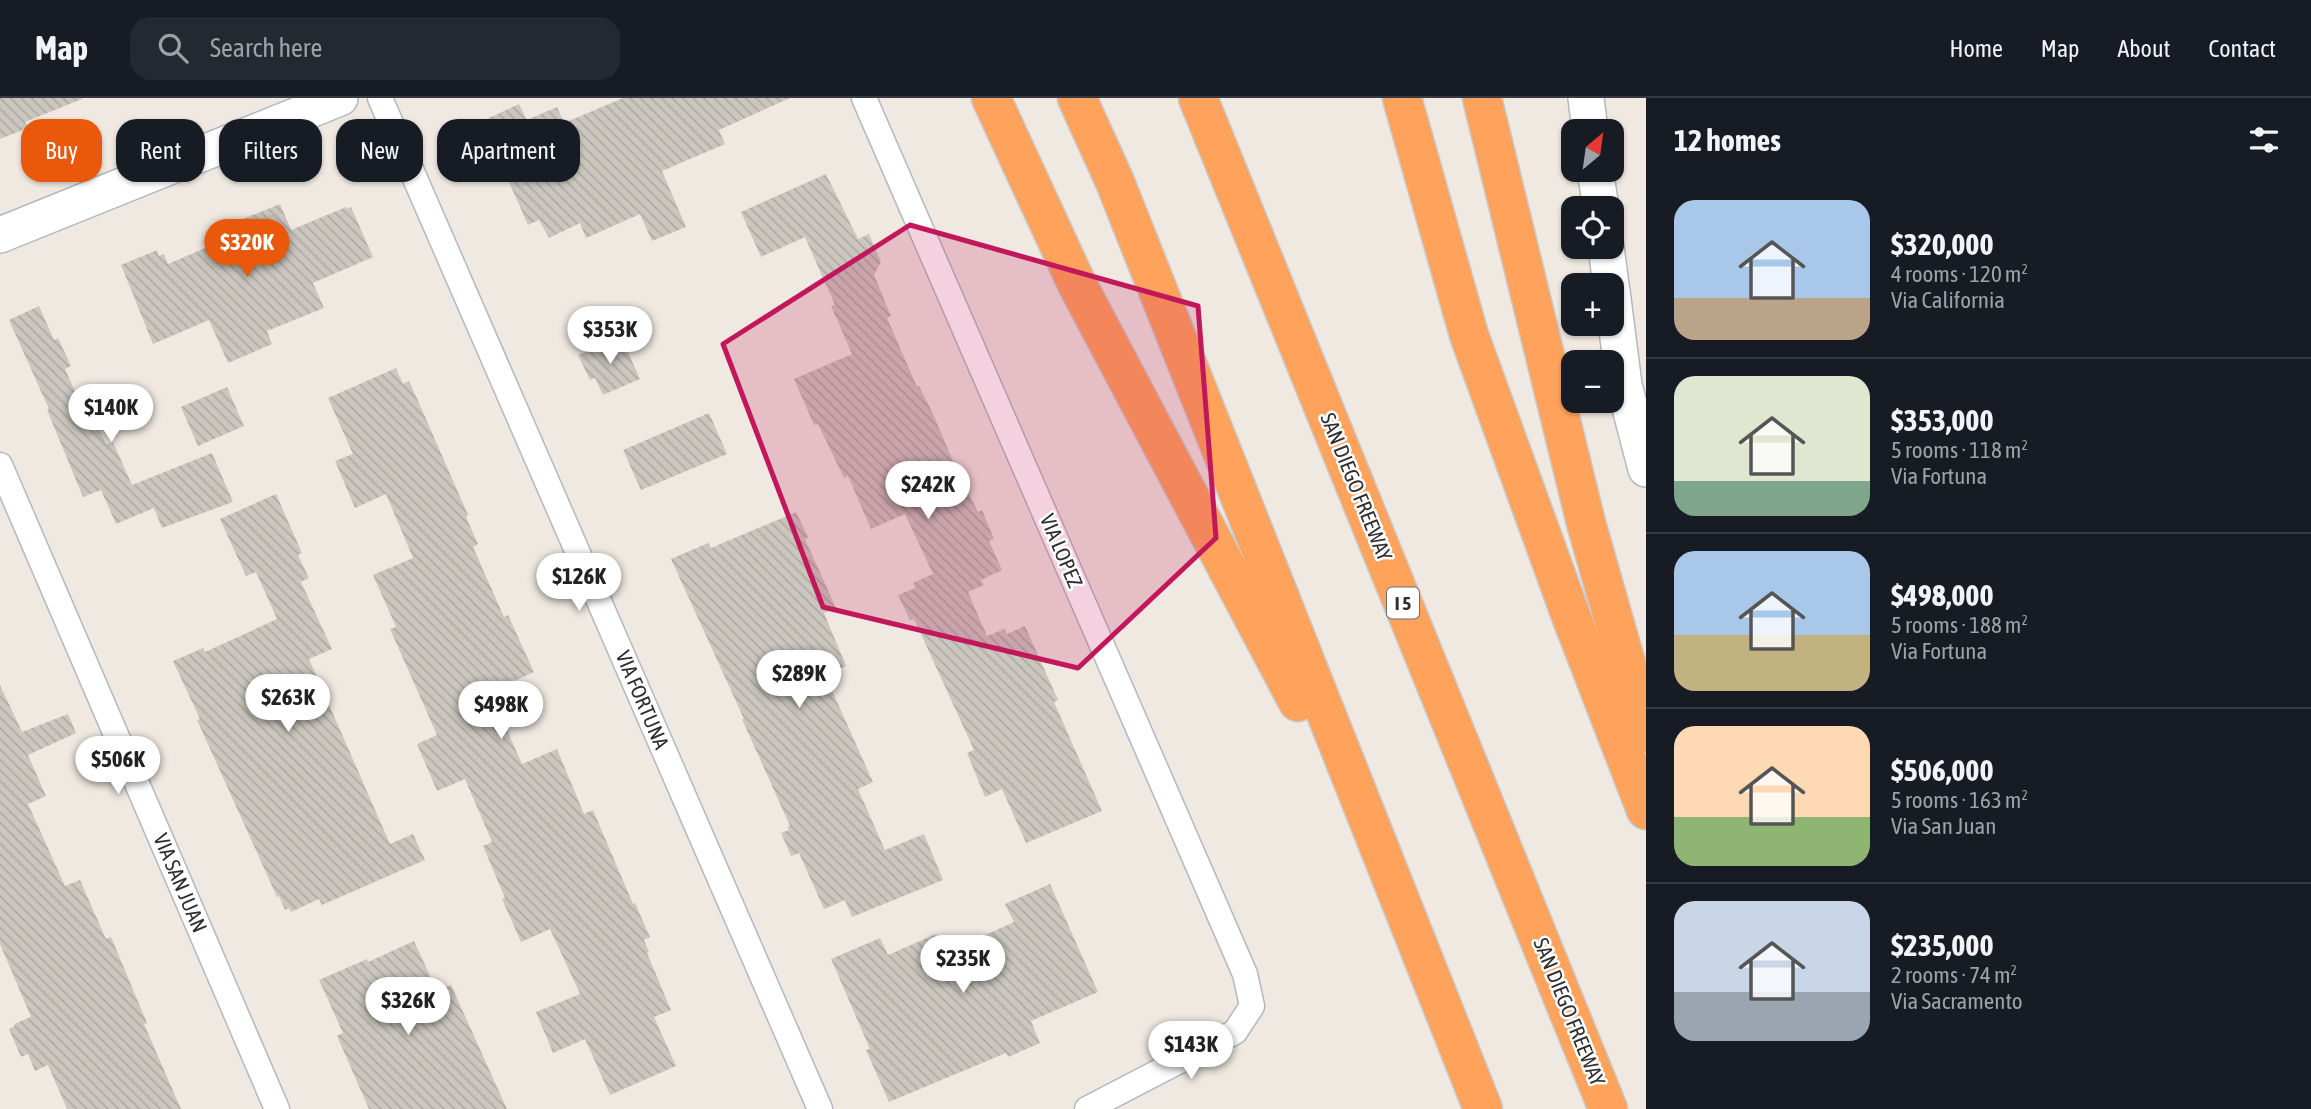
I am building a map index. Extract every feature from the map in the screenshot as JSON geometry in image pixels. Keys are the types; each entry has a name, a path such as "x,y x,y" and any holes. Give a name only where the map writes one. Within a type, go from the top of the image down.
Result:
{"highway":[{"path":"991,98 1076,284 1393,884"},
{"path":"1077,98 1120,195 1483,1109"},
{"name":"SAN DIEGO FREEWAY","path":"1198,98 1608,1109"},
{"path":"1402,98 1468,335 1571,616 1646,810"},
{"path":"1482,98 1586,523 1646,733"}],"street":[{"path":"0,235 340,98"},
{"name":"VIA FORTUNA","path":"380,98 820,1109"},
{"name":"VIA LOPEZ","path":"864,98 1245,974 1252,1006 1235,1032 1087,1109"},
{"path":"1586,98 1589,119"},
{"path":"1618,336 1625,385 1646,469"},
{"name":"VIA SAN JUAN","path":"0,465 277,1109"}],"highlighted area":[{"path":"910,225 1198,306 1216,538 1078,668 823,607 723,344"}],"building":[{"path":"0,98 82,98 32,119 21,119 21,131 0,139"},
{"path":"623,98 790,98 719,130 725,144 662,171 686,227 652,241 640,214 586,238 580,223 549,238 539,220 528,225 509,182 580,182 580,119 573,119"},
{"path":"519,104 526,119 486,119"},
{"path":"557,107 562,119 529,119"},
{"path":"826,174 858,239 869,234 881,262 874,275 891,316 887,318 917,387 919,386 934,416 967,495 969,494 978,512 982,510 994,539 989,541 1002,570 981,580 984,585 968,592 987,636 1004,629 1007,634 1025,626 1058,700 1054,702 1102,811 1026,843 1002,789 985,797 967,753 974,750 914,619 910,620 898,595 915,588 913,583 933,574 905,514 871,529 848,476 844,478 818,424 814,425 794,379 852,354 831,306 835,305 805,237 761,257 741,212"},
{"path":"280,204 291,230 351,207 373,257 313,283 324,308 267,331 272,344 228,363 209,320 153,344 121,265 157,250 159,256 164,254 168,264 247,230 243,219"},
{"path":"39,306 54,340 58,338 71,366 65,369 87,418 93,415 106,444 113,442 132,485 212,453 233,502 162,528 154,508 116,524 101,490 83,497 47,410 49,409 9,320"},
{"path":"621,336 640,379 603,395 595,378 590,380 578,355"},
{"path":"396,368 403,384 409,381 419,403 468,515 466,517 478,544 473,547 504,617 508,615 534,672 503,686 506,694 494,700 522,764 557,749 584,814 593,810 650,937 644,940 649,952 647,953 671,1010 654,1017 676,1066 610,1095 585,1039 553,1053 536,1012 580,994 550,929 521,942 483,846 492,842 465,779 437,791 417,744 437,735 390,629 396,627 373,575 413,558 386,494 355,508 335,461 353,454 328,398"},
{"path":"227,387 244,426 198,446 181,407"},
{"path":"709,413 727,454 641,490 623,450"},
{"path":"276,494 302,553 298,555 309,578 301,582 332,649 309,659 390,844 413,834 425,860 322,905 319,899 291,912 289,908 285,910 279,896 277,897 173,661 203,648 205,652 277,619 256,572 246,576 220,519"},
{"path":"796,512 836,608 824,613 846,666 825,675 873,782 858,789 885,850 924,834 943,880 852,917 845,900 824,909 799,853 791,856 781,833 789,830 787,827 790,826 671,559 708,543 711,548"},
{"path":"0,685 22,732 68,714 76,733 28,755 46,796 28,804 65,886 80,880 106,939 111,937 147,1023 144,1024 181,1109 67,1109 48,1065 35,1071 28,1054 21,1057 9,1029 31,1017 0,944"},
{"path":"1050,884 1098,992 1031,1021 1040,1043 1008,1057 1006,1053 889,1102 866,1050 870,1049 831,959 880,938 888,955 936,934 945,953 1014,922 1005,904"},
{"path":"414,941 437,991 451,985 507,1109 369,1109 337,1036 343,1033 319,980"}]}
